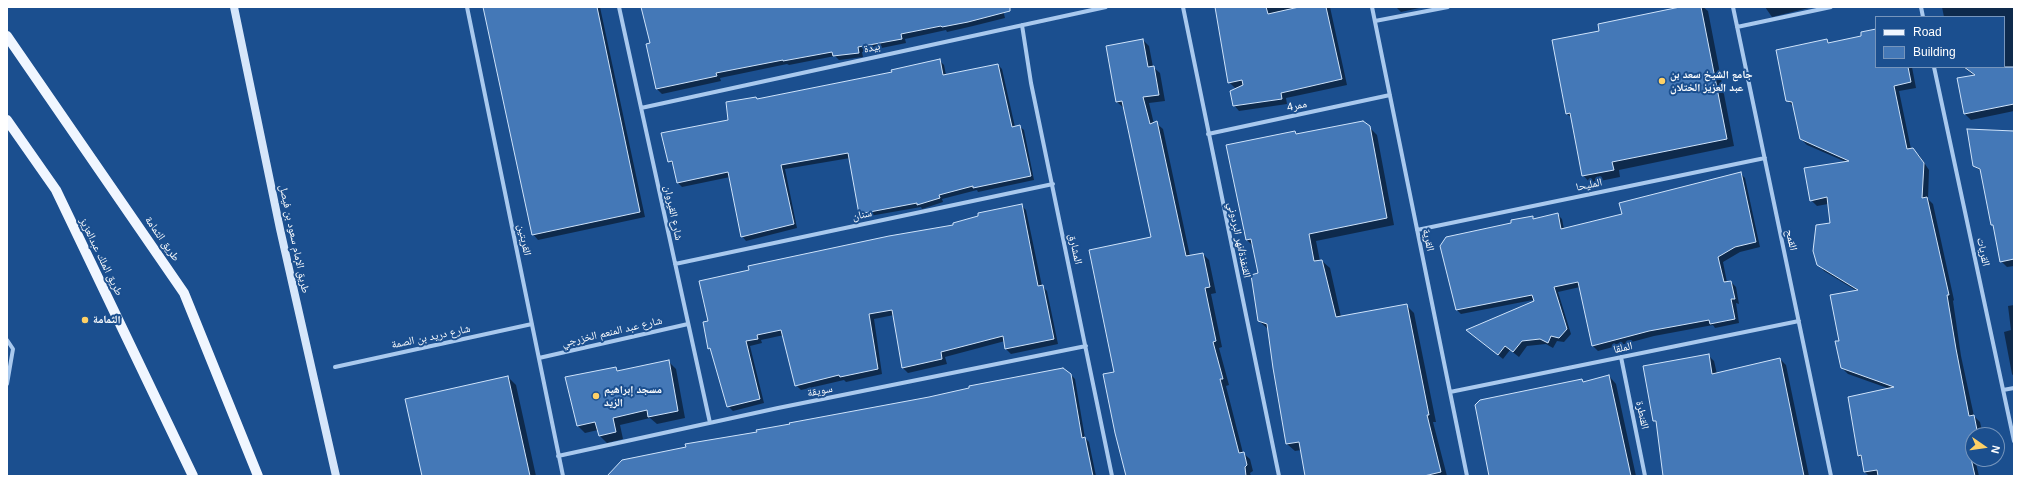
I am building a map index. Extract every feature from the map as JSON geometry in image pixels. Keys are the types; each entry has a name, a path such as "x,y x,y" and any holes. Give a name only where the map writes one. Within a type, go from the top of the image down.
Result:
{"main road":[{"name":"طريق الإمام سعود بن فيصل","path":"234,7 280,229 336,476"},
{"name":"طريق الثمامة","path":"7,36 184,293 258,476"},
{"name":"طريق الملك عبدالعزيز","path":"7,120 56,190 193,476"}],"street":[{"name":"القريتين","path":"467,7 563,476"},
{"name":"شارع القيروان","path":"619,7 710,423"},
{"name":"بيدة","path":"641,108 1106,7"},
{"name":"القنفذة/نهر البردوني","path":"1183,7 1278,476"},
{"name":"القرية","path":"1372,7 1468,476"},
{"path":"1374,21 1448,7"},
{"name":"القمح","path":"1733,7 1831,476"},
{"path":"1738,27 1831,7"},
{"name":"المشارق","path":"1022,25 1031,84 1053,184 1112,476"},
{"name":"القريات","path":"1934,68 2014,441"},
{"name":"ممر4","path":"1208,134 1390,95"},
{"name":"المليحا","path":"1417,230 1765,158"},
{"name":"سنان","path":"675,264 1053,184"},
{"name":"الملقا","path":"1450,392 1799,321"},
{"name":"شارع دريد بن الصمة","path":"335,367 532,324"},
{"name":"شارع عبد المنعم الخزرجي","path":"539,358 688,324"},
{"path":"7,340 13,349 7,384"},
{"name":"سويقة","path":"558,456 778,408 1086,346"},
{"name":"القنطرة","path":"1621,358 1645,476"},
{"path":"2003,390 2014,388"}],"building":[{"path":"483,7 597,7 640,212 532,235"},
{"path":"641,7 1010,7 1010,11 968,22 901,34 902,39 858,47 859,53 833,56 832,52 783,60 716,73 717,76 656,89 646,44 650,43"},
{"path":"1215,7 1266,7 1268,14 1299,7 1326,7 1342,79 1281,93 1282,99 1233,106 1230,91 1243,85 1242,80 1228,83"},
{"name":"جامع الشيخ سعد بن عبد العزيز الختلان","path":"1680,7 1701,7 1727,139 1612,162 1614,170 1582,176 1570,113 1566,114 1552,40 1599,31 1598,24"},
{"path":"1875,29 1875,68 1908,68 1911,82 1894,86 1907,149 1913,148 1924,163 1922,198 1927,197 1949,295 1947,295 1969,416 1974,415 1976,427 1965,427 1965,467 1973,467 1975,476 1878,476 1877,470 1864,472 1861,455 1858,456 1848,397 1894,387 1841,368 1835,341 1839,341 1830,295 1858,290 1817,265 1813,251 1816,225 1830,223 1827,197 1810,201 1804,168 1849,161 1800,139 1792,102 1786,101 1776,50 1827,39 1828,43 1861,36 1861,32"},
{"path":"1143,39 1148,67 1154,66 1159,95 1143,97 1150,124 1157,121 1186,256 1203,253 1210,287 1205,288 1216,341 1213,342 1223,379 1220,379 1239,453 1244,452 1247,465 1245,467 1246,476 1126,476 1115,433 1103,374 1114,372 1089,250 1151,237 1122,101 1116,102 1106,46"},
{"path":"940,59 943,75 998,64 1012,127 1020,125 1031,176 973,188 973,186 939,195 940,198 917,205 917,203 859,214 848,153 781,165 794,224 741,237 728,172 677,183 672,161 668,162 661,133 728,120 726,102 756,97 757,99 892,72 891,70"},
{"path":"2014,67 2014,104 1964,114 1957,78 1975,75 1965,68"},
{"path":"1363,121 1370,126 1387,218 1309,234 1314,261 1322,260 1336,317 1407,304 1429,415 1427,415 1441,472 1424,476 1305,476 1299,442 1286,444 1267,324 1258,321 1251,275 1258,273 1251,239 1246,240 1226,145 1295,131 1296,134"},
{"path":"1967,129 2014,131 2014,259 2000,262 1980,169 1973,166"},
{"path":"1741,172 1756,242 1735,247 1718,257 1724,282 1731,281 1735,299 1731,299 1735,319 1710,324 1709,320 1649,331 1592,346 1578,282 1554,287 1567,329 1559,338 1551,336 1548,343 1540,339 1522,341 1513,352 1505,346 1498,355 1466,330 1534,301 1532,295 1456,310 1440,246 1446,237 1511,223 1511,220 1533,216 1533,219 1558,213 1561,229 1622,214 1619,203"},
{"path":"1022,204 1038,286 1043,285 1054,339 1005,349 1003,336 941,352 942,359 902,368 892,310 869,314 878,369 840,377 839,375 795,386 781,330 757,335 758,339 746,341 760,399 727,407 710,348 708,349 703,322 708,321 699,281 749,270 748,266 889,236 953,225 953,223 978,216 978,213"},
{"path":"1709,354 1712,374 1780,358 1804,476 1663,476 1656,421 1653,421 1643,366"},
{"path":"669,360 678,411 648,417 647,410 613,418 616,432 599,436 595,422 577,426 565,377 616,367 617,371"},
{"path":"1063,368 1071,374 1082,438 1085,437 1093,476 607,476 622,460 686,447 685,444 757,432 756,430 790,424 789,423 929,397 969,388 969,386"},
{"path":"1609,375 1631,476 1489,476 1475,405 1480,400 1582,379 1583,382"},
{"path":"508,376 530,476 422,476 405,399"}],"place":[{"name":"جامع الشيخ سعد بن عبد العزيز الختلان","path":"1662,81"},
{"name":"الثمامة","path":"85,320"},
{"name":"مسجد إبراهيم الزيد","path":"596,396"}]}
